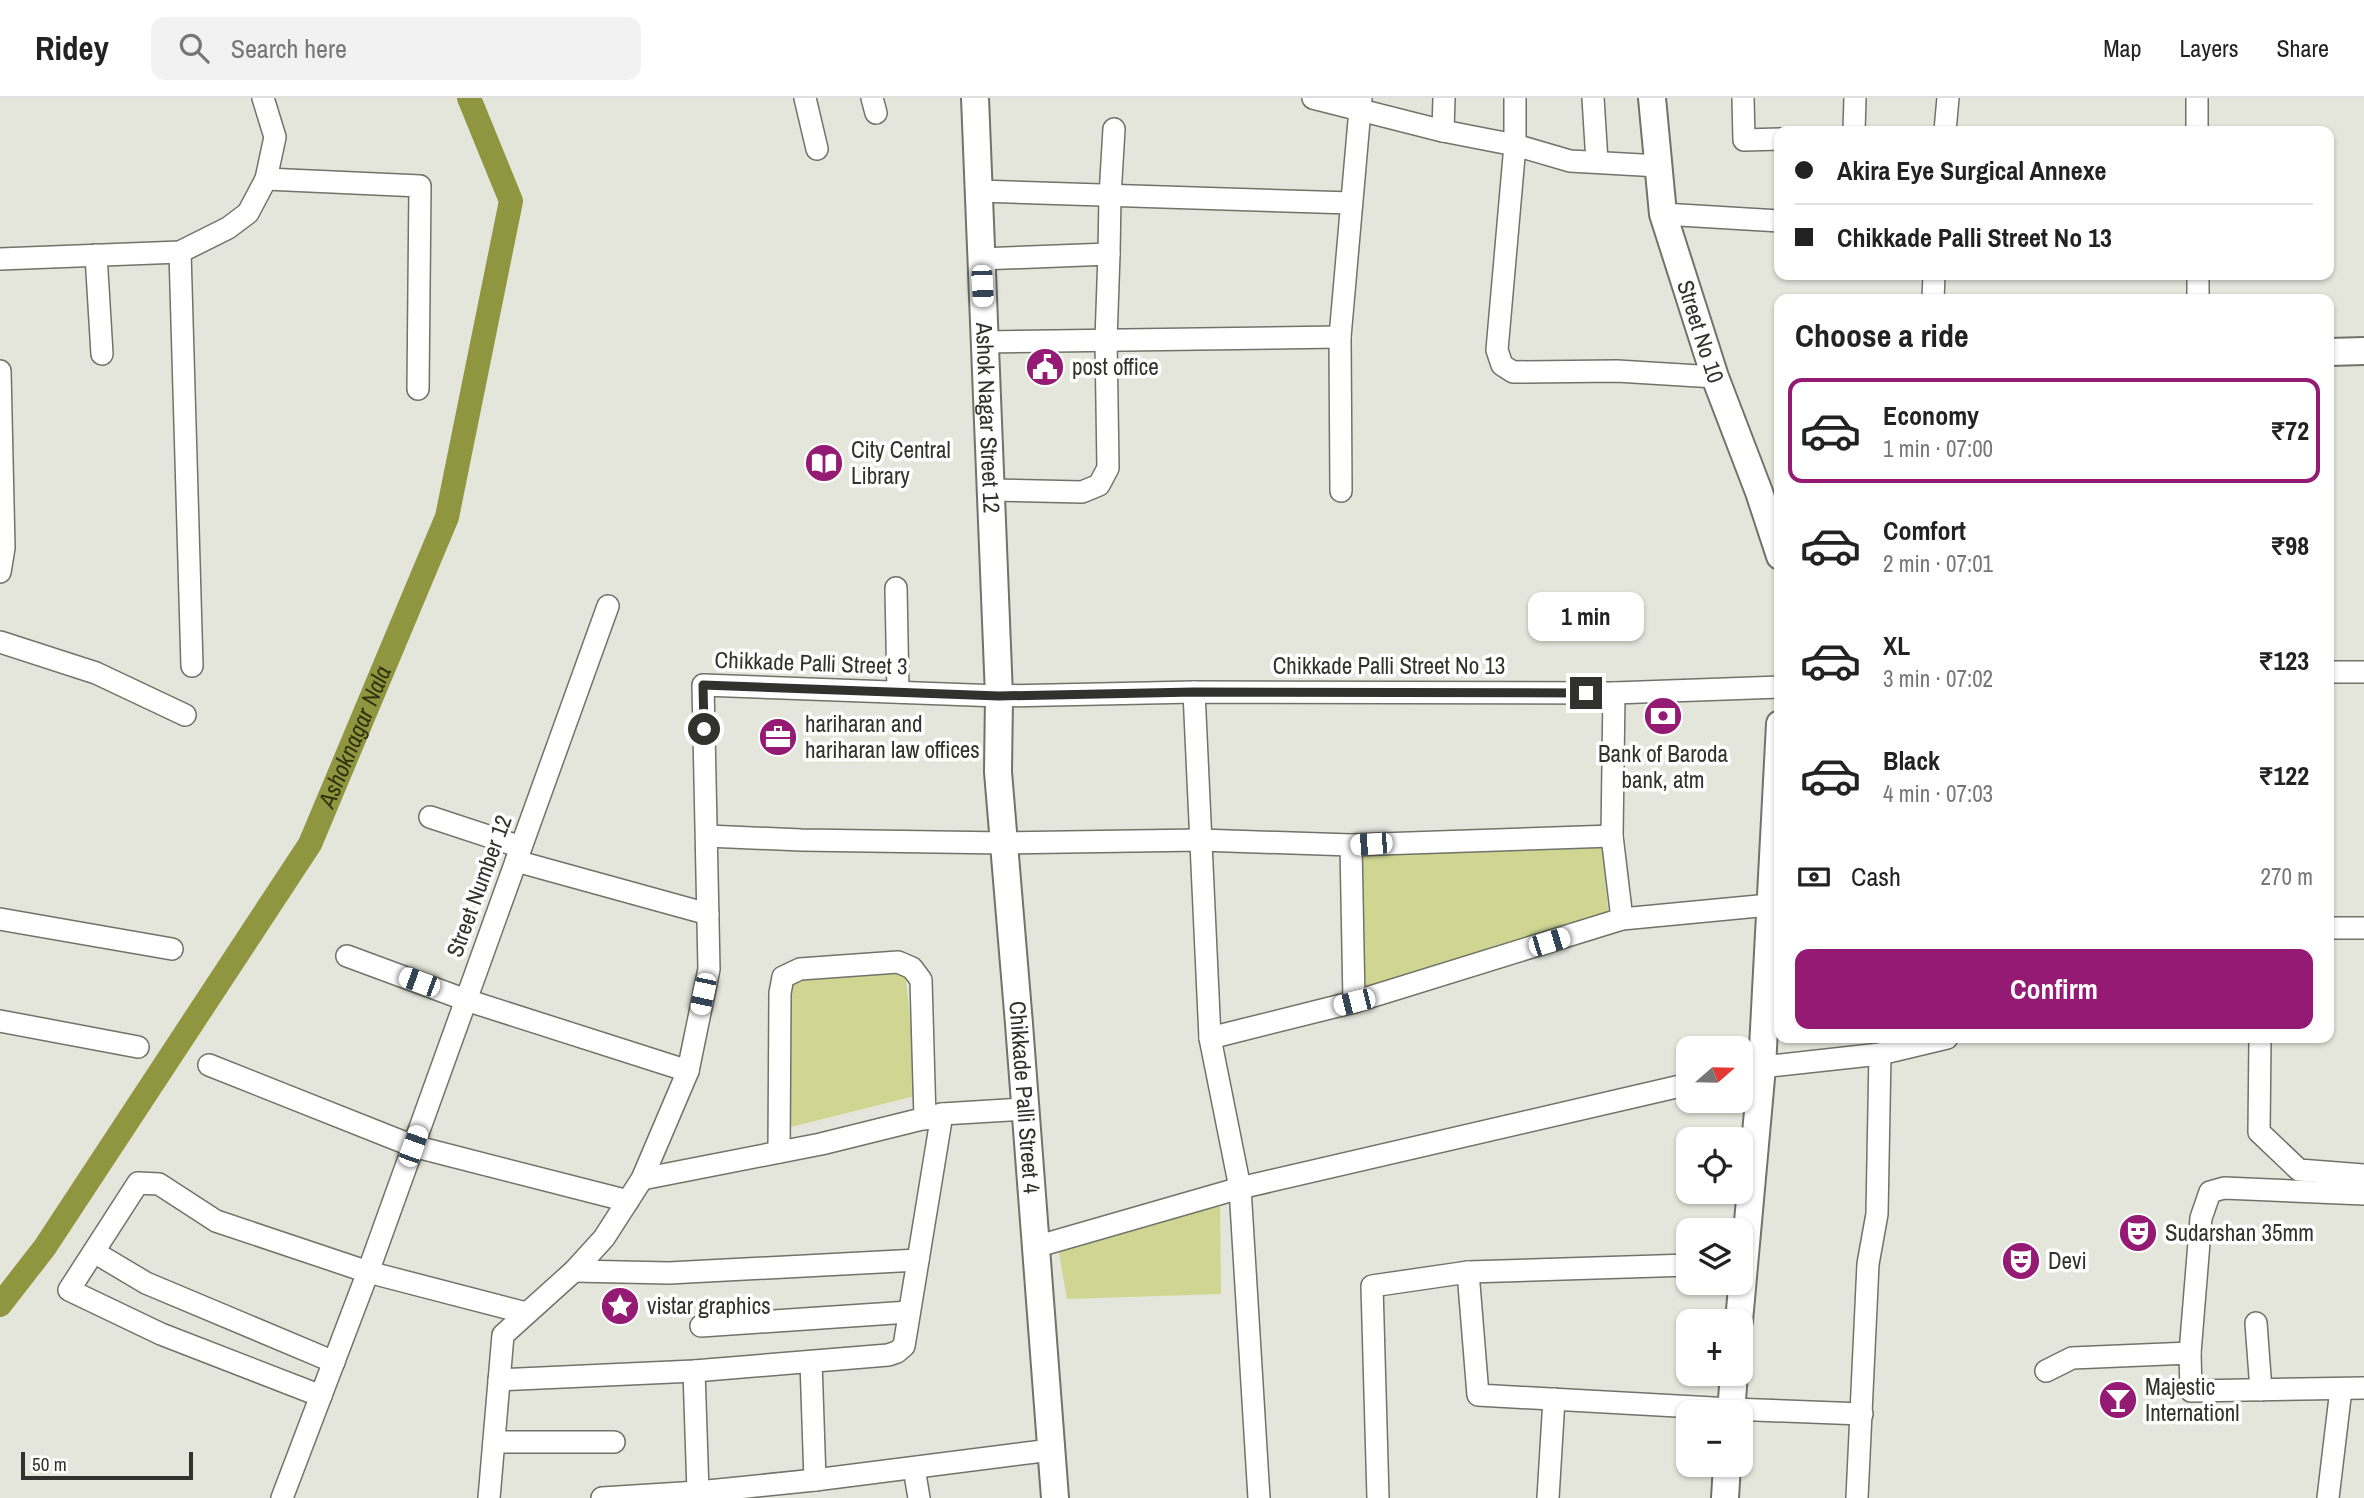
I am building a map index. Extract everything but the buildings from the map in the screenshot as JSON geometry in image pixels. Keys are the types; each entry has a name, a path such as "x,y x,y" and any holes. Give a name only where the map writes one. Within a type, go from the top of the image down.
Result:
{"street":[{"path":"0,259 180,252 228,228 248,212 266,179 275,137 263,98"},
{"path":"805,98 817,149"},
{"name":"Ashok Nagar Street 12","path":"975,98 999,696"},
{"path":"1313,98 1361,105 1443,131 1515,145 1570,161 1658,166"},
{"path":"1443,131 1444,98"},
{"path":"1515,98 1515,145 1497,350 1502,365 1513,372 1617,371 1716,377"},
{"path":"1593,98 1597,162"},
{"name":"Street No 10","path":"1652,98 1663,214 1716,377 1774,538"},
{"path":"1743,98 1744,140 1774,139"},
{"path":"1854,126 1855,98"},
{"path":"1945,126 1948,98"},
{"path":"2197,98 2197,126"},
{"path":"1341,491 1340,337 1361,105"},
{"path":"990,490 1082,492 1099,485 1108,468 1105,340 1114,129"},
{"path":"266,179 420,186 418,390"},
{"path":"978,191 1352,203"},
{"path":"1663,214 1774,221"},
{"path":"180,252 192,666"},
{"path":"981,259 1109,254"},
{"path":"96,255 102,354"},
{"path":"985,342 1340,337"},
{"path":"2334,352 2364,351"},
{"path":"0,371 4,548 0,572"},
{"path":"896,588 898,692"},
{"name":"Street Number 12","path":"282,1498 368,1272 608,606"},
{"path":"0,642 96,673 185,715"},
{"path":"2334,672 2364,672"},
{"name":"Chikkade Palli Street 3","path":"489,1498 503,1335 573,1271 604,1238 642,1179 688,1071 709,969 703,685 999,696"},
{"name":"Chikkade Palli Street No 13","path":"999,696 1194,692 1614,693 1774,687"},
{"path":"1194,692 1210,1038 1240,1188 1259,1498"},
{"path":"1614,693 1612,836 1622,919"},
{"name":"Chikkade Palli Street 4","path":"999,696 998,772 1055,1498"},
{"path":"430,817 518,854 708,914"},
{"path":"1754,1050 1769,905 1774,823"},
{"path":"707,836 1005,843 1200,840 1351,845 1612,836"},
{"path":"1351,845 1354,1002"},
{"path":"1210,1038 1354,1002 1622,919 1769,905"},
{"path":"0,919 172,949"},
{"path":"2334,928 2364,928"},
{"path":"347,956 466,1000 688,1071"},
{"path":"499,1380 694,1371 888,1355 897,1352 904,1346 918,1260 934,1116 921,980 912,968 898,962 800,969 783,977 780,993 779,1152"},
{"path":"0,1021 138,1047"},
{"path":"1754,1069 1880,1054 1926,1043"},
{"path":"2260,1043 2259,1132 2299,1170 2364,1175"},
{"path":"1857,1498 1868,1264 1877,1214 1880,1054"},
{"path":"209,1065 413,1146 628,1201"},
{"path":"1035,1247 1240,1188 1676,1087"},
{"path":"642,1179 779,1152 934,1116 1024,1109"},
{"path":"1744,1218 1750,1113"},
{"path":"321,1396 161,1334 69,1290 138,1183 159,1184 216,1221 368,1272 526,1313"},
{"path":"2364,1194 2224,1188 2210,1192 2201,1218 2189,1353 2191,1391 2364,1388"},
{"path":"94,1252 146,1283 334,1362"},
{"path":"573,1271 669,1273 918,1260"},
{"path":"1378,1498 1372,1286 1468,1272 1676,1265"},
{"path":"1468,1272 1478,1395 1676,1407"},
{"path":"701,1326 909,1312"},
{"path":"2256,1322 2261,1390"},
{"path":"2046,1371 2072,1358 2189,1353"},
{"path":"811,1362 815,1480"},
{"path":"694,1371 698,1492"},
{"path":"2328,1498 2341,1389"},
{"path":"1548,1498 1554,1399"},
{"path":"1753,1412 1862,1414"},
{"path":"494,1442 614,1442"},
{"path":"602,1498 698,1492 815,1480 1051,1450"},
{"path":"914,1468 919,1498"},
{"path":"1725,1498 1726,1477"}],"green space":[{"path":"1602,848 1609,920 1366,993 1360,852"},
{"path":"793,966 905,972 919,1095 783,1129"},
{"path":"1220,1206 1221,1294 1067,1299 1058,1247"}],"waterway":[{"name":"Ashoknagar Nala","path":"0,1305 45,1247 310,844 447,517 511,201 469,98"}],"place":[{"name":"post office","path":"1045,367"},
{"name":"City Central Library","path":"824,463"},
{"name":"Bank of Baroda bank, atm","path":"1663,716"},
{"name":"hariharan and hariharan law offices","path":"778,737"},
{"name":"Sudarshan 35mm","path":"2138,1233"},
{"name":"Devi","path":"2021,1261"},
{"name":"vistar graphics","path":"620,1306"},
{"name":"Majestic Internationl","path":"2118,1400"}],"route":[{"path":"704,729 703,685 999,696 1194,692 1586,693"}]}
